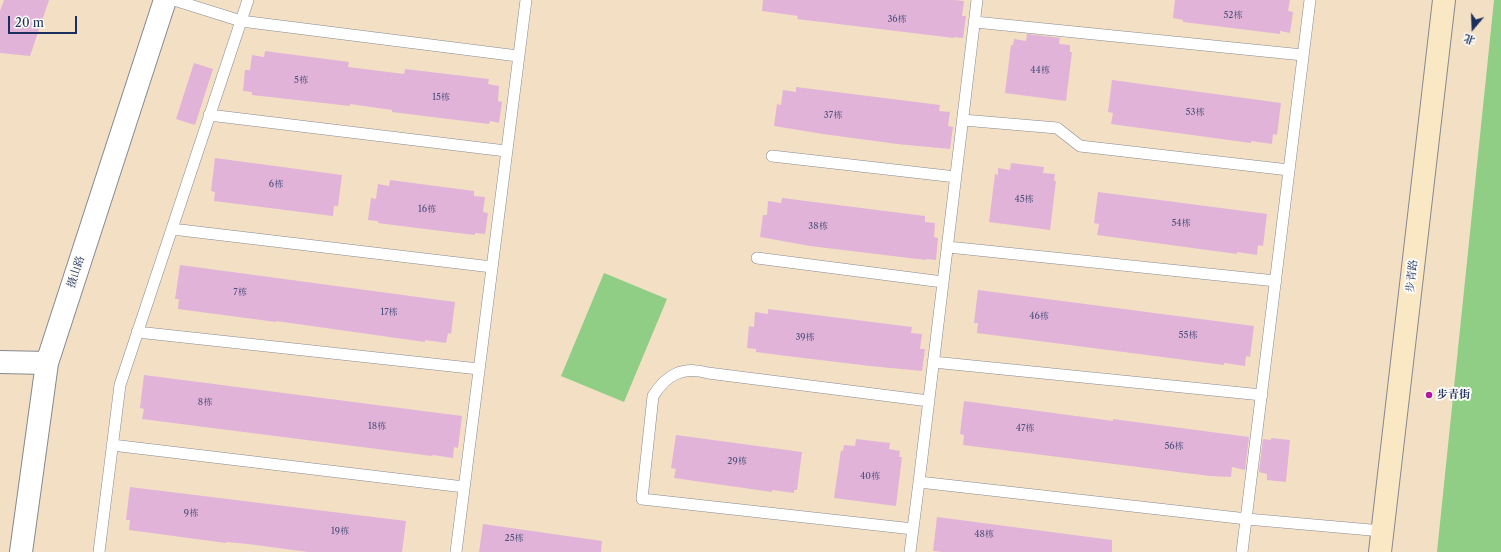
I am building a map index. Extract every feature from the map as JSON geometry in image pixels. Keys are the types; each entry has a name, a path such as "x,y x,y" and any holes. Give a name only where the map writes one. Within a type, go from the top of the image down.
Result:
{"street":[{"name":"摄山路","path":"21,552 47,363 165,0"},
{"name":"步青路","path":"1381,542 1444,0"},
{"path":"0,362 47,363"}],"lane":[{"path":"174,0 241,21 518,56"},
{"path":"99,552 120,385 248,0"},
{"path":"456,552 526,0"},
{"path":"910,552 977,0"},
{"path":"1242,552 1310,0"},
{"path":"975,22 1303,55"},
{"path":"209,115 506,151"},
{"path":"963,120 1057,128 1080,146 1289,170"},
{"path":"772,156 956,177"},
{"path":"172,229 492,267"},
{"path":"948,247 1276,281"},
{"path":"757,258 943,282"},
{"path":"137,332 479,369"},
{"path":"933,362 1262,395"},
{"path":"913,528 642,499 653,396 666,379 686,370 698,370 708,373 929,401"},
{"path":"112,445 464,487"},
{"path":"919,482 1247,519 1381,542"}],"green space":[{"path":"1494,0 1501,0 1501,552 1437,552"},
{"path":"604,273 667,299 624,402 561,376"}],"building":[{"path":"4,0 49,0 30,56 0,53 0,11"},
{"path":"763,0 954,0 964,1 962,16 966,16 963,38 954,38 797,19 798,16 762,11"},
{"path":"1175,0 1290,0 1288,11 1293,12 1290,33 1280,31 1280,34 1183,22 1183,20 1173,18"},
{"path":"1027,34 1060,38 1059,44 1070,45 1070,52 1072,52 1066,101 1005,93 1011,45 1013,45 1014,39 1026,41"},
{"path":"265,51 349,62 348,67 404,74 405,69 489,79 488,84 499,86 498,101 502,102 499,123 490,121 489,124 392,112 392,110 350,104 350,106 252,95 252,92 243,91 245,70 250,70 252,55 264,57"},
{"path":"194,63 213,69 195,125 176,119"},
{"path":"1112,80 1281,103 1277,135 1273,134 1272,144 1251,141 1251,143 1111,124 1113,113 1108,112"},
{"path":"796,87 940,105 939,111 950,112 948,126 953,127 950,149 897,144 774,126 777,104 781,105 783,90 796,92"},
{"path":"215,158 342,175 338,206 334,206 333,216 214,201 215,192 211,191"},
{"path":"1011,163 1044,167 1043,173 1055,174 1054,181 1056,181 1050,230 989,222 995,174 998,175 998,168 1010,170"},
{"path":"390,180 474,191 474,196 485,197 483,212 488,213 485,234 475,233 475,235 378,223 378,221 368,220 371,198 376,199 378,184 389,186"},
{"path":"1098,192 1267,214 1263,246 1258,245 1257,255 1237,252 1237,254 1097,235 1099,224 1094,223"},
{"path":"782,198 925,216 925,222 935,223 934,237 938,238 936,260 810,246 760,237 763,215 767,215 768,201 781,203"},
{"path":"180,265 455,302 451,334 448,333 446,343 425,340 425,342 178,309 179,299 175,299"},
{"path":"978,290 1254,326 1250,357 1246,356 1245,366 1224,363 1224,365 977,333 978,323 974,323"},
{"path":"768,309 912,327 911,333 922,334 920,349 925,349 922,371 756,352 756,349 747,348 749,326 754,327 755,312 768,314"},
{"path":"144,375 462,416 458,448 454,447 453,458 142,419 144,409 140,408"},
{"path":"964,401 1249,437 1245,470 1232,467 1231,477 1210,476 963,445 964,435 960,434"},
{"path":"676,435 802,452 797,490 794,490 794,493 772,490 772,492 674,478 676,469 671,468"},
{"path":"1271,438 1290,440 1286,482 1267,480 1267,474 1259,472 1263,439 1271,440"},
{"path":"856,439 890,443 889,449 900,451 899,457 902,457 896,506 834,498 841,450 843,451 844,445 855,446"},
{"path":"130,487 406,521 402,552 308,552 129,530 130,520 126,520"},
{"path":"937,517 1112,540 1112,552 933,551"},
{"path":"483,524 602,541 601,552 479,552"}],"place":[{"name":"步青街","path":"1429,395"}]}
